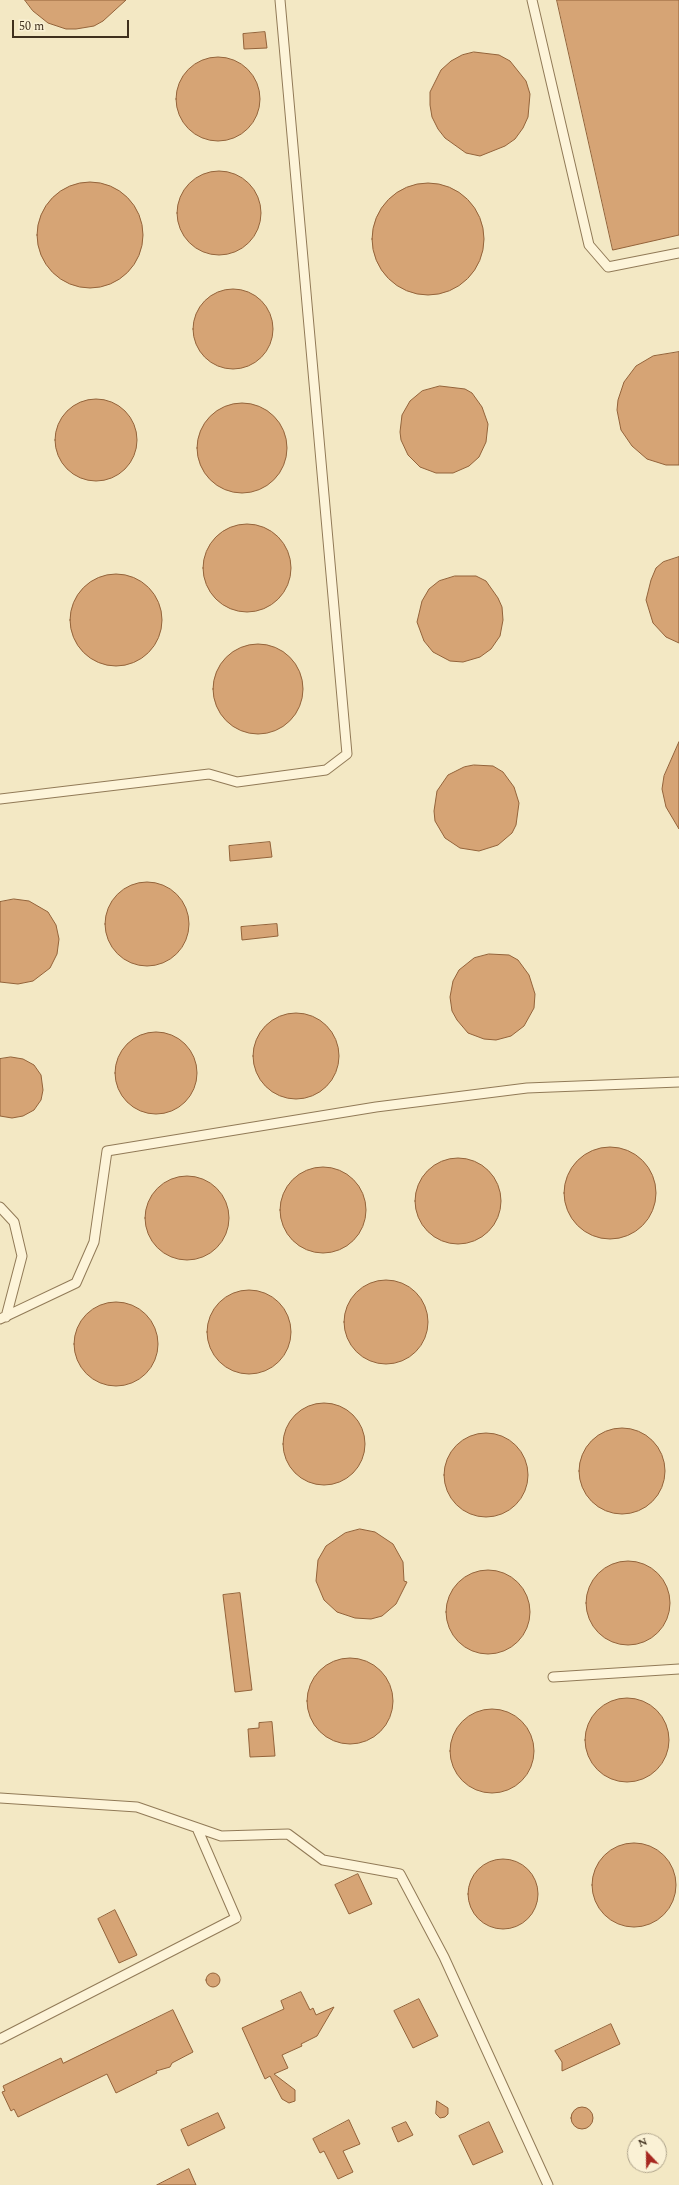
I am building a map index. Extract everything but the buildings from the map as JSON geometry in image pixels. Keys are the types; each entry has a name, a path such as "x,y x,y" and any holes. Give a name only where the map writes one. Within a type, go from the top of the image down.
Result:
{"lane":[{"path":"0,798 209,774 237,782 326,770 347,754 280,0"},
{"path":"532,0 589,245 608,268 679,253"},
{"path":"3,1318 76,1283 94,1242 107,1151 376,1107 519,1089 679,1082"},
{"path":"0,1207 14,1222 22,1256 3,1318"},
{"path":"553,1677 679,1669"},
{"path":"0,1798 137,1807 221,1836 288,1834 323,1860 400,1874 444,1957 548,2185"},
{"path":"0,2039 236,1918 197,1828"}]}
